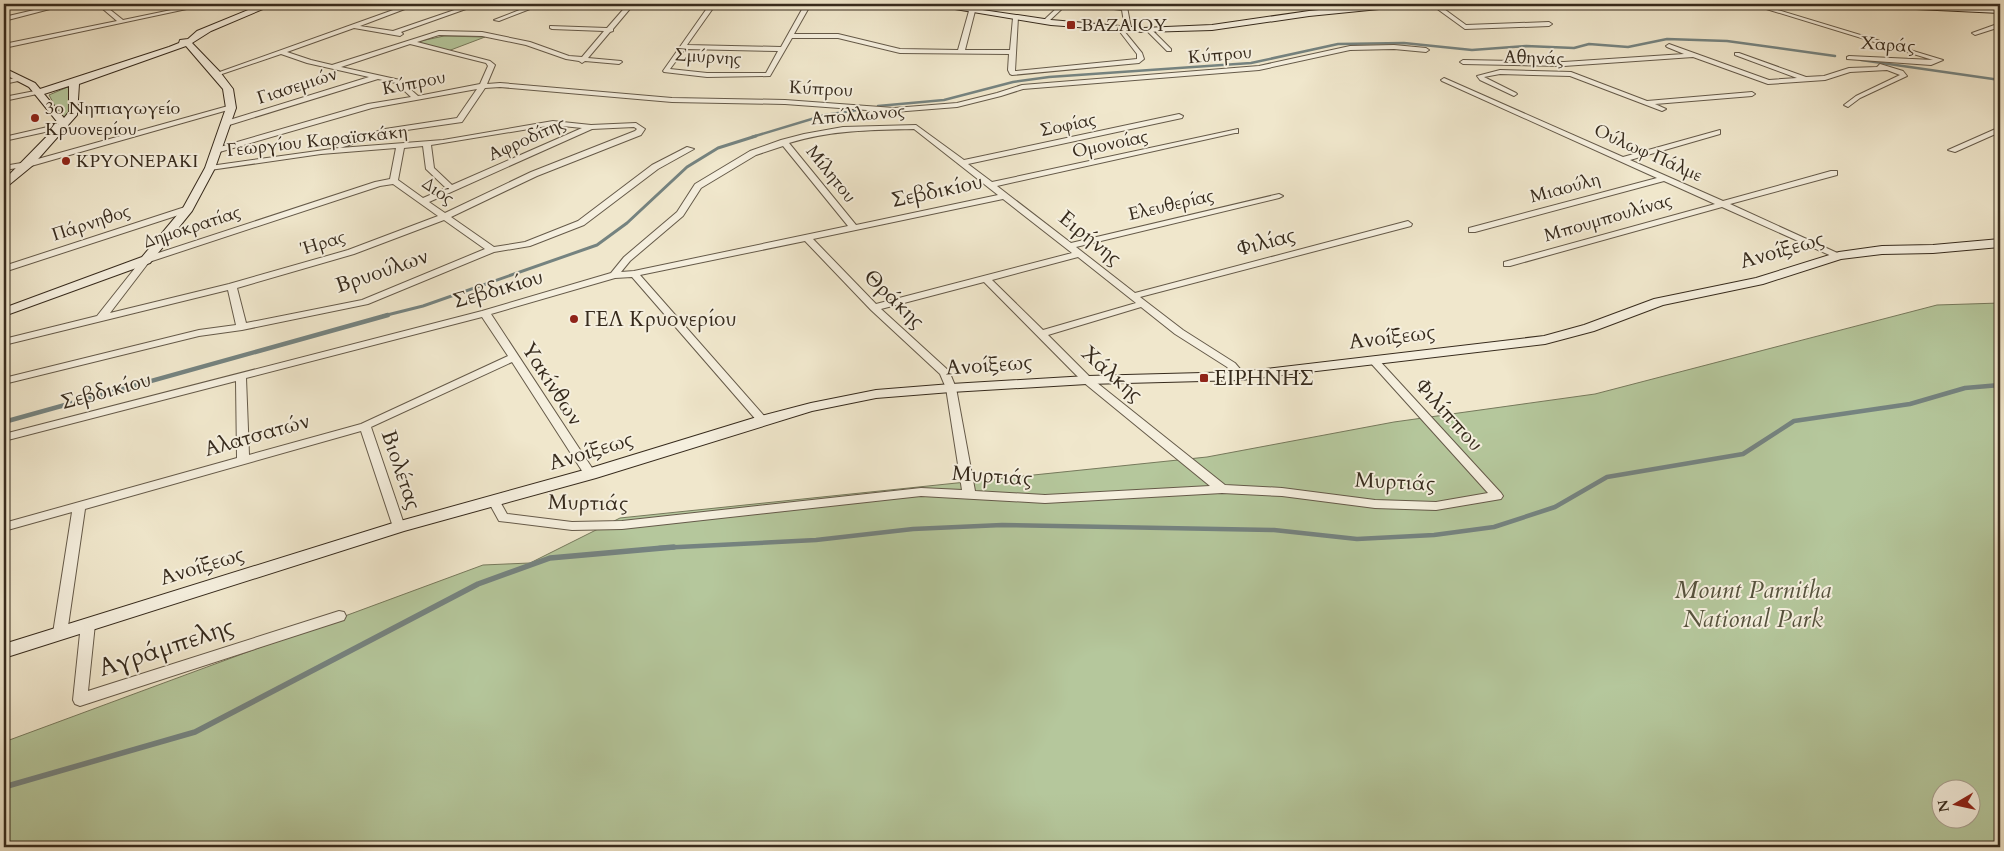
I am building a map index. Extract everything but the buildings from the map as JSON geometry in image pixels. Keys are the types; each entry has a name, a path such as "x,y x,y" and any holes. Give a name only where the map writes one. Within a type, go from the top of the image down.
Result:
{"street":[{"path":"4,19 66,4"},
{"path":"100,4 121,22"},
{"path":"4,46 207,4"},
{"path":"4,99 74,83 154,55 185,43 209,29 269,4 345,4"},
{"path":"227,21 282,4"},
{"path":"217,74 415,4"},
{"path":"393,33 477,4"},
{"path":"497,20 540,4"},
{"path":"582,61 611,30 618,16 631,4"},
{"name":"Σμύρνης","path":"713,4 666,72 707,76 770,74 784,49"},
{"path":"683,47 784,49 808,4"},
{"path":"929,4 1016,18 1148,29 1201,28 1329,10 1532,4"},
{"path":"1046,21 1064,4"},
{"path":"1016,18 1012,52 1012,73 1067,70 1139,61 1141,59 1140,54 1124,28 1125,8 1078,4"},
{"name":"Χαράς","path":"1753,4 1940,60 1931,63 1849,58 1887,68"},
{"path":"1853,4 2000,11"},
{"path":"1438,7 1466,27 1549,24"},
{"path":"961,52 972,10"},
{"path":"1975,33 2000,25"},
{"path":"355,26 421,38"},
{"path":"552,27 611,30"},
{"path":"1148,29 1170,50"},
{"path":"333,67 438,34 482,34 528,43 568,58 582,61 619,62"},
{"path":"791,36 838,36 900,51 1012,52"},
{"path":"321,152 385,131 459,120 483,86 492,66 488,62 408,42"},
{"path":"100,319 188,209 210,168 231,108 228,89 192,46 185,43"},
{"name":"Χαράς","path":"1669,46 1768,82 1825,78 1849,70 1887,68"},
{"name":"Κύπρου","path":"216,151 371,106 483,86 500,85 672,100 776,102 894,110 957,105 999,95 1022,87 1259,68 1350,48 1394,47 1426,50"},
{"path":"282,52 309,62 398,82 415,97"},
{"path":"1737,54 1807,80"},
{"name":"Χαράς","path":"1462,62 1564,64 1693,55"},
{"path":"1564,64 1571,74"},
{"path":"1848,105 1858,98 1904,76 1904,73 1887,68"},
{"path":"4,71 21,78 40,92 65,126"},
{"name":"Αθηνάς","path":"1493,102 1515,95 1482,79 1480,76 1483,74 1500,72 1571,74 1662,109"},
{"name":"Γιασεμιών","path":"226,124 376,76"},
{"path":"4,82 21,78"},
{"name":"Ούλωφ Πάλμε","path":"1444,80 1838,256"},
{"path":"4,186 65,126 74,113 74,83"},
{"name":"Αθηνάς","path":"1646,102 1752,94"},
{"path":"4,168 28,164 231,108"},
{"name":"Σοφίας","path":"962,163 1179,116"},
{"name":"Γεωργίου Καραϊσκάκη","path":"210,168 321,152 427,144 546,124 560,123 591,127"},
{"path":"4,139 65,126"},
{"name":"Αφροδίτης","path":"423,201 591,127 636,126 641,130 638,133"},
{"name":"Ειρήνης","path":"916,127 1179,332 1231,365 1241,376"},
{"name":"Απόλλωνος","path":"614,275 627,259 680,214 698,186 752,154 784,142 844,129 916,127"},
{"path":"1952,150 2000,130"},
{"name":"Ομονοίας","path":"991,185 1235,132"},
{"path":"1624,159 1658,151 1717,132"},
{"name":"Ήρας","path":"4,342 232,286 351,252 446,216 534,174 638,133"},
{"name":"Μίλητου","path":"784,142 853,227"},
{"path":"427,144 430,170 452,188"},
{"name":"Διός","path":"400,146 394,181 492,250"},
{"name":"Βρυούλων","path":"4,381 199,333 242,327 365,302 492,250 527,244 581,223 655,167 690,149"},
{"name":"Μπουμπουλίνας","path":"1507,264 1834,172"},
{"name":"Μιαούλη","path":"1472,230 1665,178"},
{"name":"Δημοκρατίας","path":"4,312 146,260 378,184 394,181"},
{"name":"Σεβδικίου","path":"4,437 485,313 614,275 634,274 1006,196"},
{"name":"Ελευθερίας","path":"1070,246 1280,196"},
{"name":"Πάρνηθος","path":"4,269 188,209"},
{"name":"Φιλίας","path":"1133,296 1408,224"},
{"name":"Θράκης","path":"808,238 874,308 945,373 951,388"},
{"name":"Ανοίξεως","path":"4,651 399,527 590,474 762,420 811,407 876,394 951,388 1087,380 1241,376 1545,340 1589,328 1659,302 1759,281 1838,256 1882,250 1933,249 2000,243"},
{"path":"874,308 1080,254"},
{"path":"634,274 762,420"},
{"name":"Χάλκης","path":"986,279 1087,380 1222,489"},
{"path":"232,286 242,327"},
{"path":"1040,334 1143,304"},
{"name":"Υακίνθων","path":"485,313 590,474"},
{"name":"Αλατσατών","path":"4,527 365,426 513,358"},
{"name":"Φιλίππου","path":"1373,360 1497,496"},
{"path":"241,376 243,459"},
{"path":"951,388 969,494"},
{"name":"Βιολέτας","path":"365,426 399,527"},
{"name":"Μυρτιάς","path":"494,501 503,518 572,526 622,525 921,492 1045,499 1222,489 1282,492 1375,504 1436,506 1497,496"},
{"path":"60,633 79,506"},
{"name":"Αγράμπελης","path":"88,624 80,700 339,616"}],"green space":[{"path":"444,36 485,37 448,51 416,42"},
{"path":"70,86 69,113 63,121 49,95"},
{"name":"Mount Parnitha National Park","path":"2000,303 2000,847 4,847 4,742 483,565 530,563 620,518 1207,457 1394,422 1595,394 1937,305"}],"waterway":[{"path":"878,106 944,100 1013,82 1049,77 1251,63 1338,44 1404,43 1472,50 1526,46 1574,48 1589,44 1628,47 1667,39 1727,41 1835,56"},
{"path":"1861,60 2000,80"},
{"path":"752,137 825,115 864,109"},
{"path":"383,316 423,306 597,245 627,223 687,167 718,148 756,136"},
{"path":"4,422 388,315"},
{"path":"668,548 816,540 913,529 1002,525 1274,530 1357,539 1434,535 1494,527 1555,507 1607,477 1743,454 1794,421 1910,404 1965,388 2000,385"},
{"path":"668,548 674,547"},
{"path":"659,548 668,548"},
{"path":"4,787 195,732 478,584 550,558 668,548"}],"place":[{"name":"ΒΑΖΑΙΟΥ","path":"1071,25"},
{"name":"3ο Νηπιαγωγείο Κρυονερίου","path":"35,118"},
{"name":"ΚΡΥΟΝΕΡΑΚΙ","path":"66,161"},
{"name":"ΓΕΛ Κρυονερίου","path":"574,319"},
{"name":"ΕΙΡΗΝΗΣ","path":"1204,378"}]}
